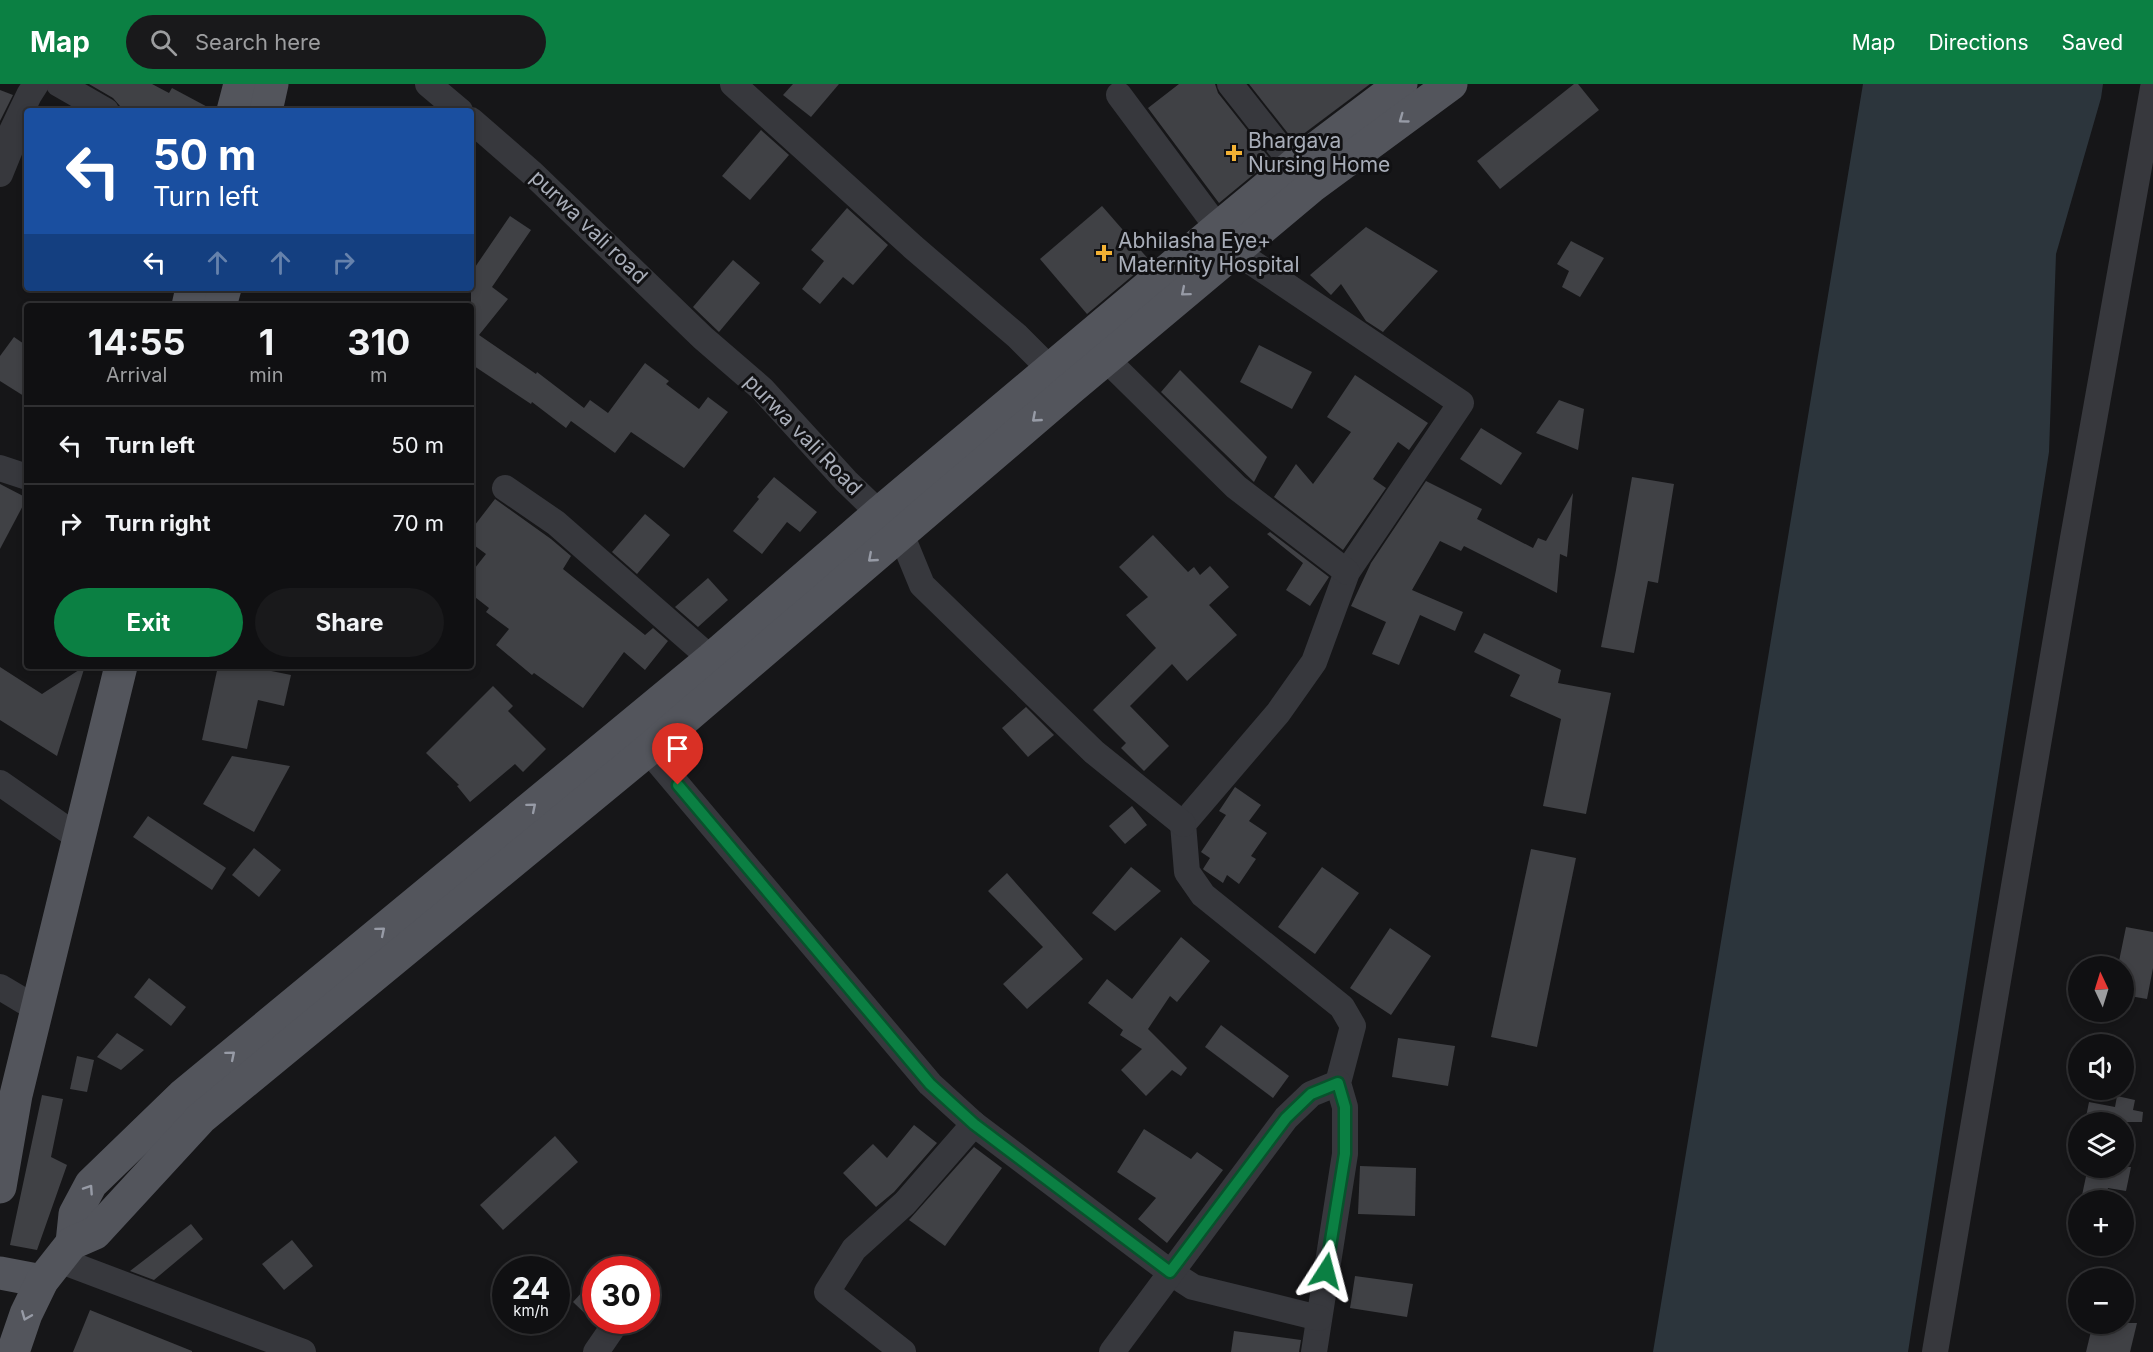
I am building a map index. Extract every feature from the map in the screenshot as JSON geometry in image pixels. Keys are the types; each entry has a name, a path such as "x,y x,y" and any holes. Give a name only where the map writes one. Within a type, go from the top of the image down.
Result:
{"main road":[{"path":"234,108 240,84"},
{"path":"267,108 272,84"},
{"path":"13,1352 26,1314 58,1261 75,1214 91,1184 182,1096 722,669 890,523 1302,176 1401,84"},
{"path":"1302,176 1451,84"},
{"path":"1060,379 1106,358 1226,239"},
{"path":"0,1187 8,1090 37,1010 120,669"},
{"path":"0,1274 58,1261 95,1233 201,1118 648,750 722,669"}],"street":[{"path":"0,174 13,142 5,130 36,84"},
{"path":"59,84 101,108"},
{"path":"428,84 456,108"},
{"path":"733,84 913,247 1017,336 1060,379"},
{"path":"1230,84 1302,176"},
{"path":"1935,1352 2071,550 2153,88"},
{"path":"1119,95 1226,239 1461,402 1347,573 1314,662 1278,713 1183,824 1187,872 1203,896 1342,1007 1353,1026 1338,1083 1345,1107 1345,1154 1314,1352"},
{"name":"purwa vali road","path":"474,123 533,174 703,338"},
{"name":"purwa vali Road","path":"703,338 762,389 846,482 890,523"},
{"path":"1106,358 1236,487 1347,573"},
{"path":"1,470 24,476"},
{"path":"505,488 556,523 722,669"},
{"path":"890,523 922,585 1094,752 1183,824"},
{"path":"648,750 930,1084 974,1124 1193,1287 1319,1318"},
{"path":"0,783 79,838"},
{"path":"0,987 37,1010"},
{"path":"1112,1352 1286,1118 1311,1094 1338,1083"},
{"path":"903,1352 827,1292 854,1249 905,1203 974,1124"},
{"path":"58,1261 303,1352"},
{"path":"596,1352 608,1334"}],"shaded area":[{"path":"1863,84 2103,84 2101,98 2056,254 2049,452 1908,1352 1653,1352"}],"building":[{"path":"89,84 152,84 169,93 172,88 209,108 124,108 113,98"},
{"path":"793,84 839,84 811,117 783,95"},
{"path":"1179,84 1215,84 1218,93 1271,160 1219,203 1148,108"},
{"path":"1249,84 1370,84 1294,141"},
{"path":"1574,84 1578,84 1599,110 1500,189 1477,161"},
{"path":"0,90 13,95 0,121"},
{"path":"761,130 789,155 750,200 722,176"},
{"path":"1102,206 1150,261 1087,314 1040,259"},
{"path":"847,208 888,245 853,285 843,277 820,304 802,289 824,261 811,250"},
{"path":"510,216 531,230 492,287 508,299 479,335 536,374 537,372 584,408 590,400 608,413 645,363 669,381 666,384 699,409 708,397 728,412 684,468 631,432 615,453 571,421 566,428 532,402 531,404 474,366 474,303 471,303 471,291 474,291 474,269"},
{"path":"1366,227 1438,271 1383,332 1366,321 1341,284 1331,295 1310,275"},
{"path":"1571,241 1604,258 1580,297 1562,287 1569,271 1557,264"},
{"path":"733,260 760,283 719,332 693,307"},
{"path":"14,337 24,344 24,396 0,381 0,356"},
{"path":"1259,345 1312,372 1292,409 1240,382"},
{"path":"1180,370 1267,457 1254,482 1161,392"},
{"path":"1355,375 1428,423 1409,450 1398,442 1373,479 1386,488 1343,550 1274,497 1296,464 1313,484 1351,432 1327,417"},
{"path":"1559,400 1584,409 1578,450 1536,433"},
{"path":"1481,428 1522,453 1501,485 1460,459"},
{"path":"774,477 817,512 800,532 787,522 762,554 733,531"},
{"path":"1632,477 1674,484 1658,583 1648,581 1634,653 1601,647"},
{"path":"1426,481 1482,509 1477,519 1533,548 1538,538 1546,541 1573,493 1567,557 1560,554 1557,593 1464,546 1461,551 1440,541 1412,590 1463,612 1455,631 1420,615 1399,665 1372,654 1386,622 1351,606 1371,563"},
{"path":"0,484 24,496 24,504 0,549"},
{"path":"495,499 571,556 563,569 645,635 653,628 668,641 645,670 624,652 583,708 534,673 532,675 496,645 509,629 486,612 489,608 474,596 474,569 486,554 474,545 474,526"},
{"path":"645,514 670,535 637,574 612,552"},
{"path":"1270,532 1329,577 1310,606 1286,590 1303,563 1267,534"},
{"path":"1153,535 1188,572 1194,567 1200,575 1210,566 1229,587 1209,605 1237,635 1187,681 1172,664 1130,706 1169,746 1144,771 1121,748 1126,743 1093,710 1156,648 1126,615 1148,597 1119,567"},
{"path":"708,578 728,600 698,627 675,607"},
{"path":"1484,633 1561,670 1558,683 1611,693 1586,814 1543,806 1561,719 1510,696 1520,675 1474,652"},
{"path":"0,667 42,694 80,669 84,669 57,756 0,720"},
{"path":"217,669 262,669 291,675 284,706 258,700 247,749 202,740"},
{"path":"493,686 513,706 508,711 546,749 523,772 515,764 470,802 457,786 459,785 426,753"},
{"path":"1026,707 1054,735 1028,757 1002,728"},
{"path":"232,756 290,766 254,832 203,804"},
{"path":"1235,787 1261,805 1249,821 1267,833 1251,856 1256,859 1239,884 1227,875 1223,883 1204,870 1210,858 1201,852 1226,815 1219,811"},
{"path":"1132,806 1147,825 1125,844 1109,826"},
{"path":"148,816 226,868 212,890 133,837"},
{"path":"254,848 281,870 259,897 232,875"},
{"path":"1531,849 1576,858 1537,1047 1491,1037"},
{"path":"1131,867 1161,891 1115,931 1092,913"},
{"path":"1322,867 1359,893 1315,954 1278,927"},
{"path":"1007,873 1083,959 1027,1009 1003,984 1043,947 988,891"},
{"path":"2126,927 2153,932 2153,968 2147,999 2134,997 2134,956 2120,956"},
{"path":"1390,928 1431,956 1391,1015 1350,988"},
{"path":"1181,937 1210,961 1177,1002 1170,996 1148,1029 1187,1068 1181,1076 1172,1070 1146,1096 1121,1070 1142,1049 1120,1035 1123,1030 1088,1003 1107,979 1132,999"},
{"path":"149,978 186,1007 171,1026 134,997"},
{"path":"1221,1025 1289,1076 1273,1098 1205,1047"},
{"path":"117,1033 144,1050 121,1070 97,1057"},
{"path":"1398,1038 1455,1046 1448,1086 1392,1077"},
{"path":"77,1056 94,1060 87,1092 70,1089"},
{"path":"42,1095 63,1099 51,1157 67,1165 37,1250 10,1245"},
{"path":"2116,1100 2135,1100 2133,1110 2143,1112 2142,1122 2134,1122 2134,1112 2087,1112 2089,1102 2115,1107"},
{"path":"914,1125 937,1143 894,1192 876,1207 843,1173 873,1144 887,1158"},
{"path":"1144,1129 1191,1159 1197,1152 1223,1170 1167,1243 1138,1219 1156,1198 1117,1172"},
{"path":"555,1136 578,1162 503,1230 480,1205"},
{"path":"974,1147 1002,1168 945,1246 909,1220"},
{"path":"1360,1166 1416,1168 1415,1216 1358,1214"},
{"path":"2086,1178 2129,1178 2126,1190 2108,1188 2108,1190 2083,1190"},
{"path":"191,1224 203,1239 154,1280 130,1271"},
{"path":"292,1240 313,1266 284,1290 262,1264"},
{"path":"1355,1276 1413,1284 1407,1317 1350,1308"},
{"path":"582,1292 582,1311 573,1302"},
{"path":"90,1310 192,1351 192,1352 73,1352"},
{"path":"2134,1323 2137,1323 2130,1352 2086,1352 2090,1334 2134,1334"},
{"path":"1234,1331 1301,1340 1299,1352 1231,1352"}],"place":[{"name":"Bhargava Nursing Home","path":"1234,153"},
{"name":"Abhilasha Eye+ Maternity Hospital","path":"1104,253"}],"route":[{"path":"678,785 930,1084 974,1124 1170,1272 1286,1118 1311,1094 1338,1083 1345,1107 1345,1154 1326,1271"}]}
